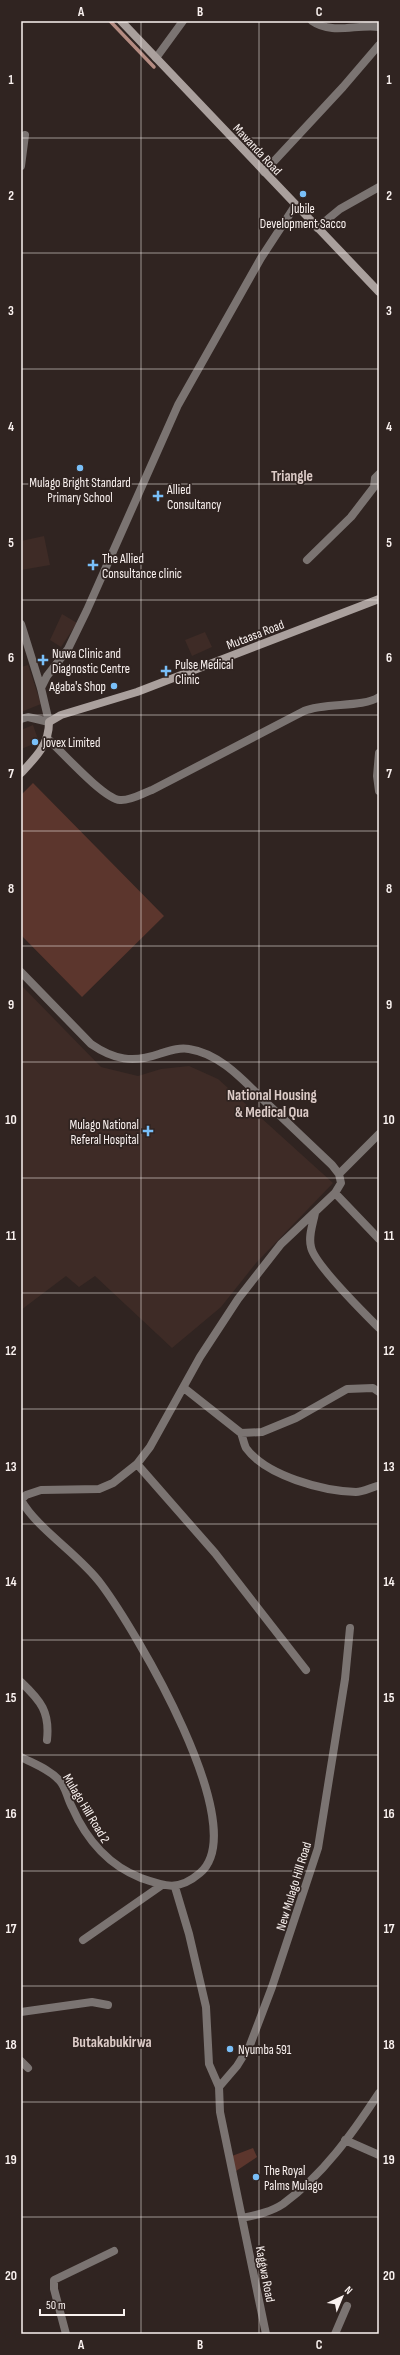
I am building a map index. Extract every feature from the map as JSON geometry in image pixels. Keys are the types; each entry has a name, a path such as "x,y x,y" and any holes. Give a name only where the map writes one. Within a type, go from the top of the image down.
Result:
{"street":[{"name":"Mawanda Road","path":"121,21 295,206 379,292"},
{"path":"156,58 183,21"},
{"path":"312,21 325,29 363,25 379,27"},
{"path":"264,172 343,87 379,45"},
{"path":"21,166 25,135"},
{"path":"317,228 340,209 379,187"},
{"path":"41,688 46,676 68,649 87,610 178,405 261,258 295,206"},
{"path":"307,560 351,517 374,487 375,478 379,474"},
{"name":"Mutaasa Road","path":"49,722 61,715 137,692 379,599"},
{"path":"21,624 41,688 49,722 48,740 39,754 21,773"},
{"path":"48,740 106,794 119,800 126,800 152,790 316,706 369,702 379,699"},
{"path":"21,719 28,717 49,722"},
{"path":"379,753 377,769 379,791"},
{"path":"21,972 91,1044 104,1053 130,1060 147,1058 176,1049 188,1049 210,1055 232,1071 339,1174 341,1183 335,1193 273,1253 238,1299 200,1357 150,1447 137,1464 113,1483 99,1489 41,1490 26,1495 21,1500 32,1514 101,1583 154,1668 186,1735 211,1805 215,1825 214,1844 205,1869 191,1881 175,1888 198,1969 206,2007 209,2064 219,2087"},
{"path":"339,1174 379,1134"},
{"path":"335,1193 379,1239"},
{"path":"315,1213 311,1230 312,1250 332,1278 379,1328"},
{"path":"184,1388 241,1434 246,1448 261,1462 287,1477 310,1485 357,1492 377,1486"},
{"path":"241,1434 262,1432 296,1418 347,1389 372,1388 379,1392"},
{"path":"137,1464 215,1553 306,1670"},
{"name":"New Mulago Hill Road","path":"219,2087 237,2066 250,2045 314,1866 345,1679 350,1628"},
{"path":"21,1682 40,1699 49,1723 47,1740"},
{"name":"Mulago Hill Road 2","path":"21,1757 52,1773 59,1780 72,1808 94,1846 104,1857 133,1874 162,1885 175,1888"},
{"path":"83,1940 162,1885"},
{"path":"21,2012 92,2002 108,2005"},
{"path":"21,2061 28,2068"},
{"name":"Kaggwa Road","path":"219,2087 220,2112 266,2334"},
{"path":"242,2218 263,2213 282,2204 324,2169 379,2093"},
{"path":"345,2140 379,2155"},
{"path":"66,2334 54,2290 54,2280 114,2251"},
{"path":"335,2334 347,2306"}],"shaded area":[{"path":"44,536 50,565 21,570 21,541"},
{"path":"62,614 77,623 61,647 50,640"},
{"path":"205,632 212,647 192,656 185,640"},
{"path":"28,665 41,704 21,712 21,667"},
{"path":"33,725 39,742 21,749 21,730"},
{"path":"33,783 164,916 82,997 21,935 21,795"},
{"name":"Mulago National Referal Hospital","path":"21,985 101,1067 138,1076 161,1069 189,1066 218,1079 333,1183 256,1263 221,1307 172,1348 95,1276 79,1287 66,1276 21,1310"},
{"path":"253,2148 257,2157 236,2171 232,2156"}],"waterway":[{"path":"110,21 154,67"}],"place":[{"name":"Jubile Development Sacco","path":"303,194"},
{"name":"Mulago Bright Standard Primary School","path":"80,468"},
{"name":"Allied Consultancy","path":"158,496"},
{"name":"The Allied Consultance clinic","path":"93,565"},
{"name":"Nuwa Clinic and Diagnostic Centre","path":"43,660"},
{"name":"Pulse Medical Clinic","path":"166,671"},
{"name":"Agaba's Shop","path":"114,686"},
{"name":"Jovex Limited","path":"35,742"},
{"name":"Mulago National Referal Hospital","path":"148,1131"},
{"name":"Nyumba 591","path":"230,2049"},
{"name":"The Royal Palms Mulago","path":"256,2177"}],"district":[{"name":"Triangle","path":"292,476"},
{"name":"National Housing & Medical Qua","path":"272,1104"},
{"name":"Butakabukirwa","path":"112,2042"}]}
